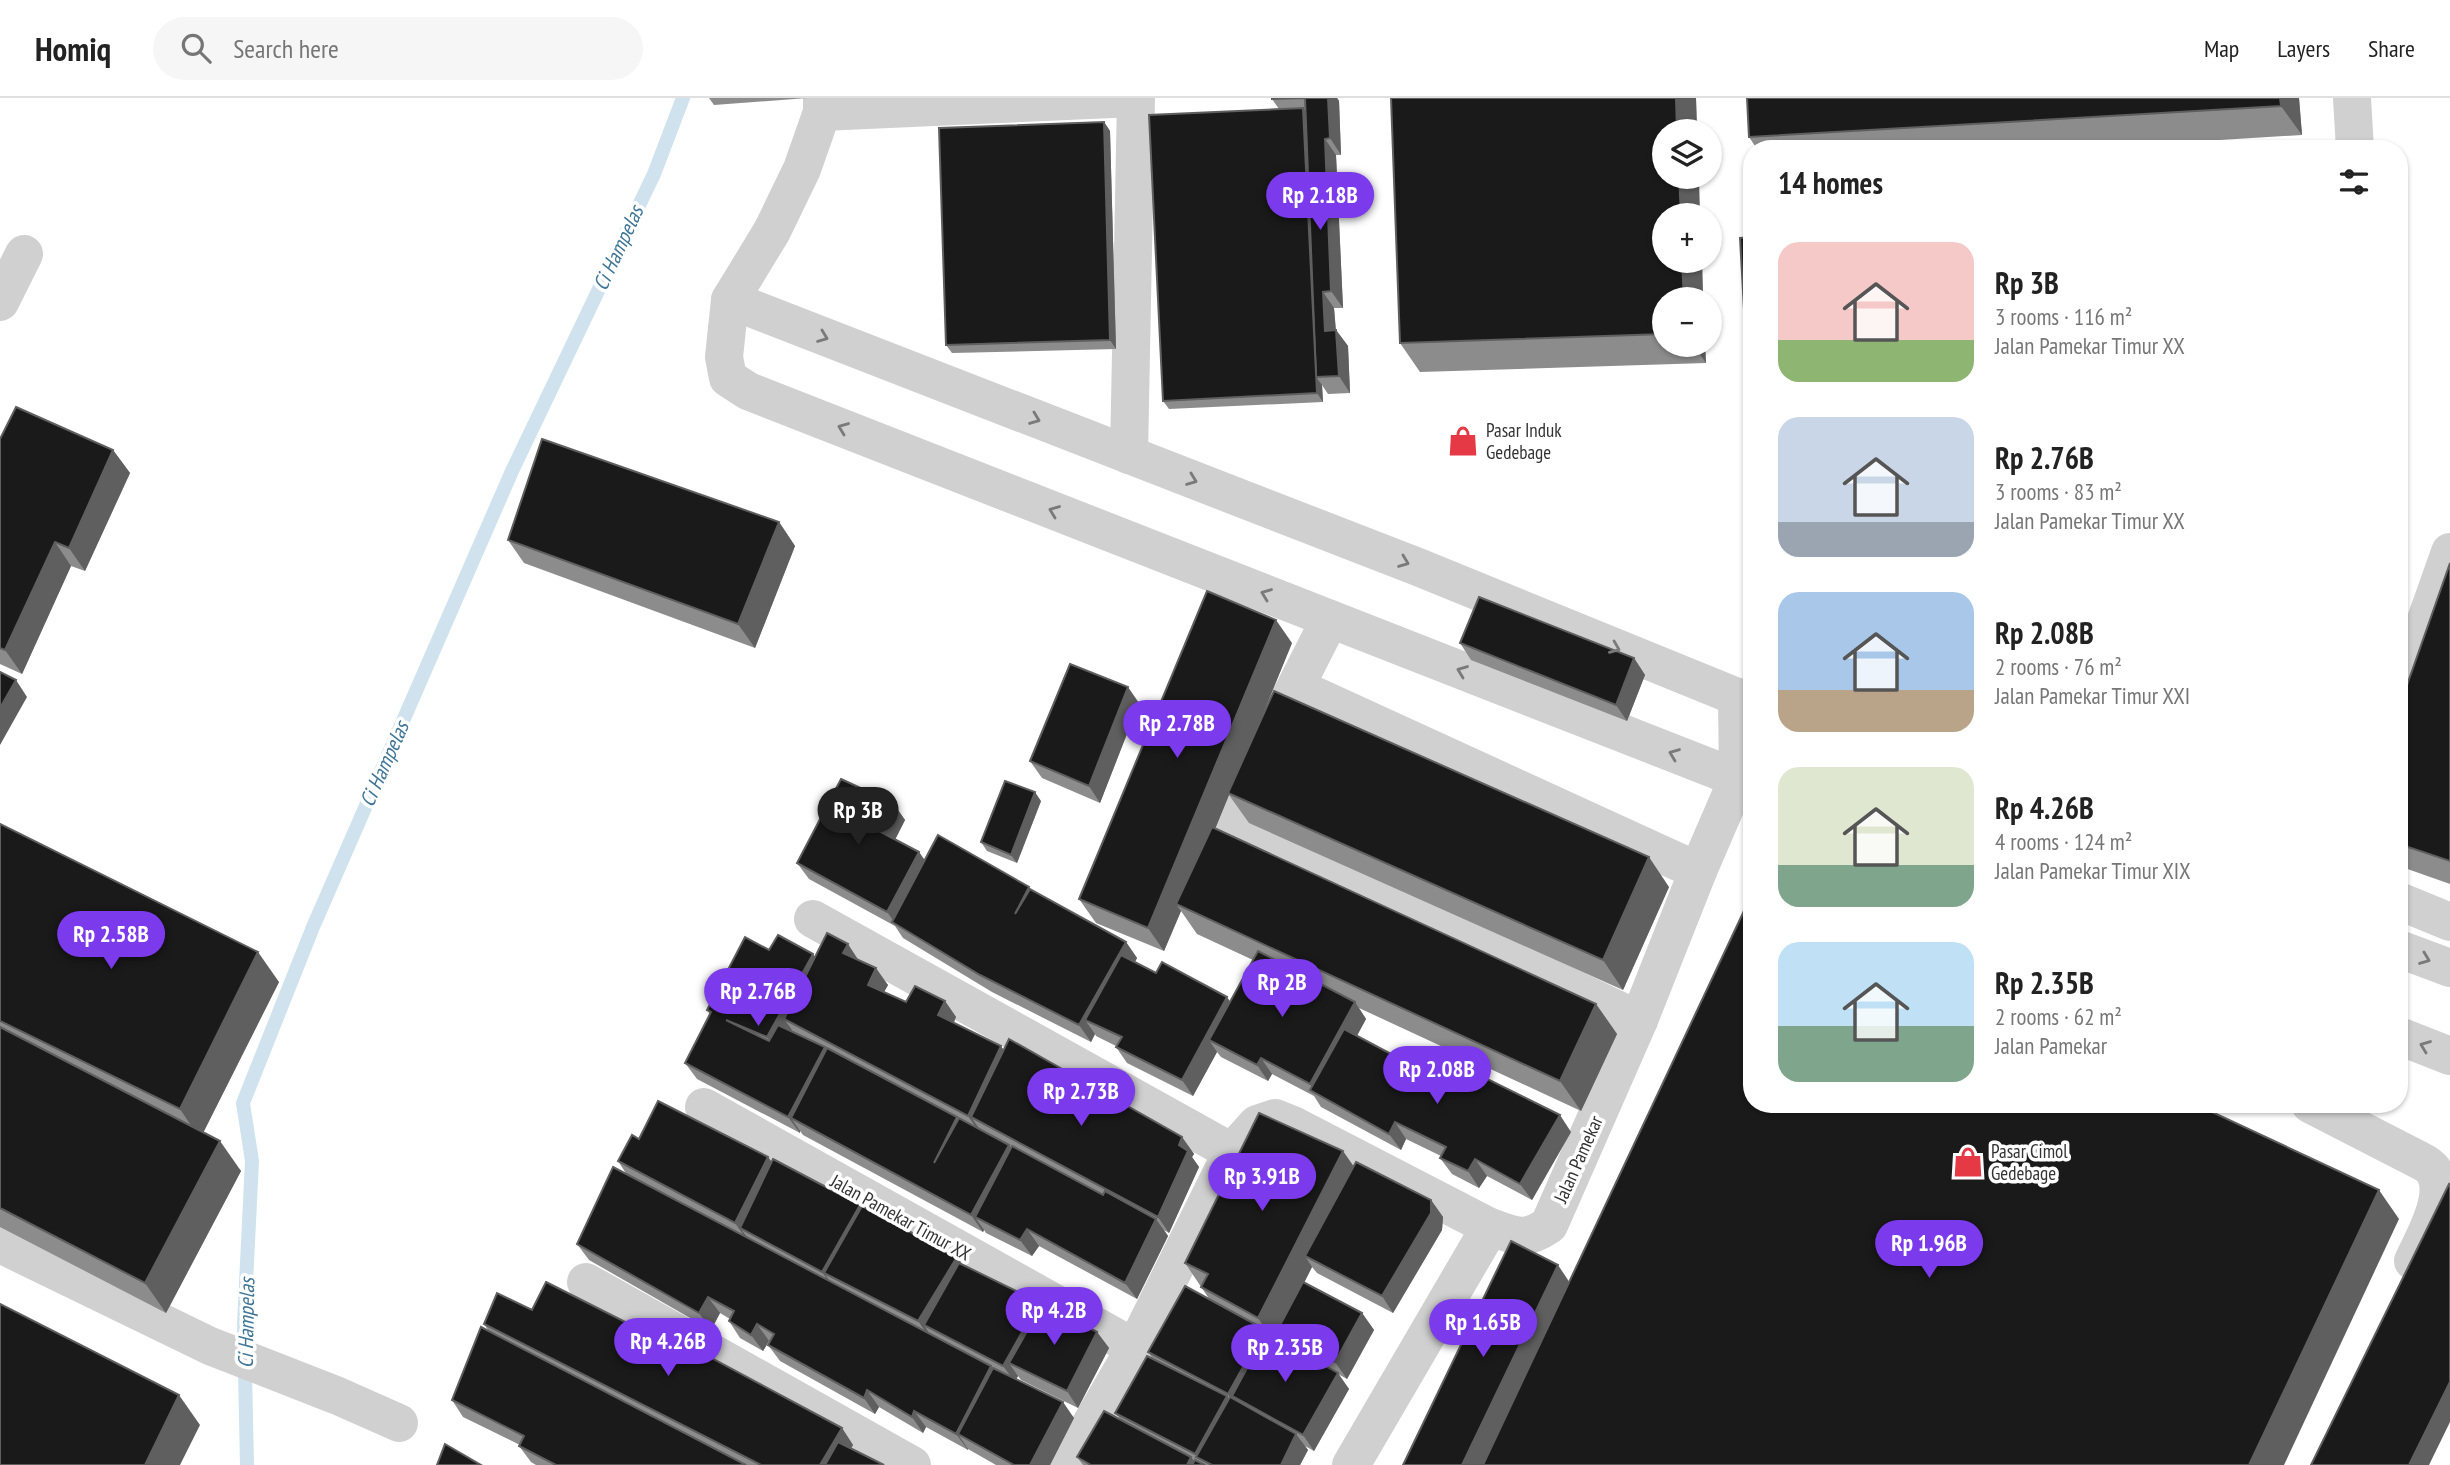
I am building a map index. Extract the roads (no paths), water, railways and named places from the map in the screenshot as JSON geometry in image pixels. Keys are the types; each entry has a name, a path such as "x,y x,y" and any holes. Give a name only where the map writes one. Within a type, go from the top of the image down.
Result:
{"street":[{"path":"1129,455 1136,98 822,105 802,169 772,231 730,300 724,357 728,378 748,391 1743,780"},
{"path":"2352,98 2354,140"},
{"path":"0,302 24,254"},
{"path":"730,300 1418,567 1743,700"},
{"path":"2408,671 2450,552"},
{"path":"1330,619 1228,820 1230,830 1237,836 1419,915 1639,1020"},
{"path":"1296,687 1698,871"},
{"name":"Jalan Pamekar","path":"1067,1465 1135,1348 1232,1152 1257,1124 1275,1118 1295,1126 1490,1227 1519,1236 1534,1236 1549,1225 1639,1020 1698,871 1743,785"},
{"path":"2408,905 2450,922"},
{"path":"813,919 1232,1152"},
{"path":"2408,952 2450,968"},
{"path":"2408,1040 2450,1056"},
{"name":"Jalan Pamekar Timur XX","path":"704,1107 1135,1348"},
{"path":"2328,1113 2419,1160 2433,1170 2438,1186 2435,1213 2399,1289"},
{"path":"1351,1465 1490,1227"},
{"path":"0,1244 210,1346 399,1423"},
{"path":"586,1282 912,1465"}],"waterway":[{"name":"Ci Hampelas","path":"247,1465 244,1324 252,1161 243,1103 313,927 512,471 654,174 683,98"}],"place":[{"name":"Pasar Induk Gedebage","path":"1463,441"},
{"name":"Pasar Cimol Gedebage","path":"1968,1162"}]}
